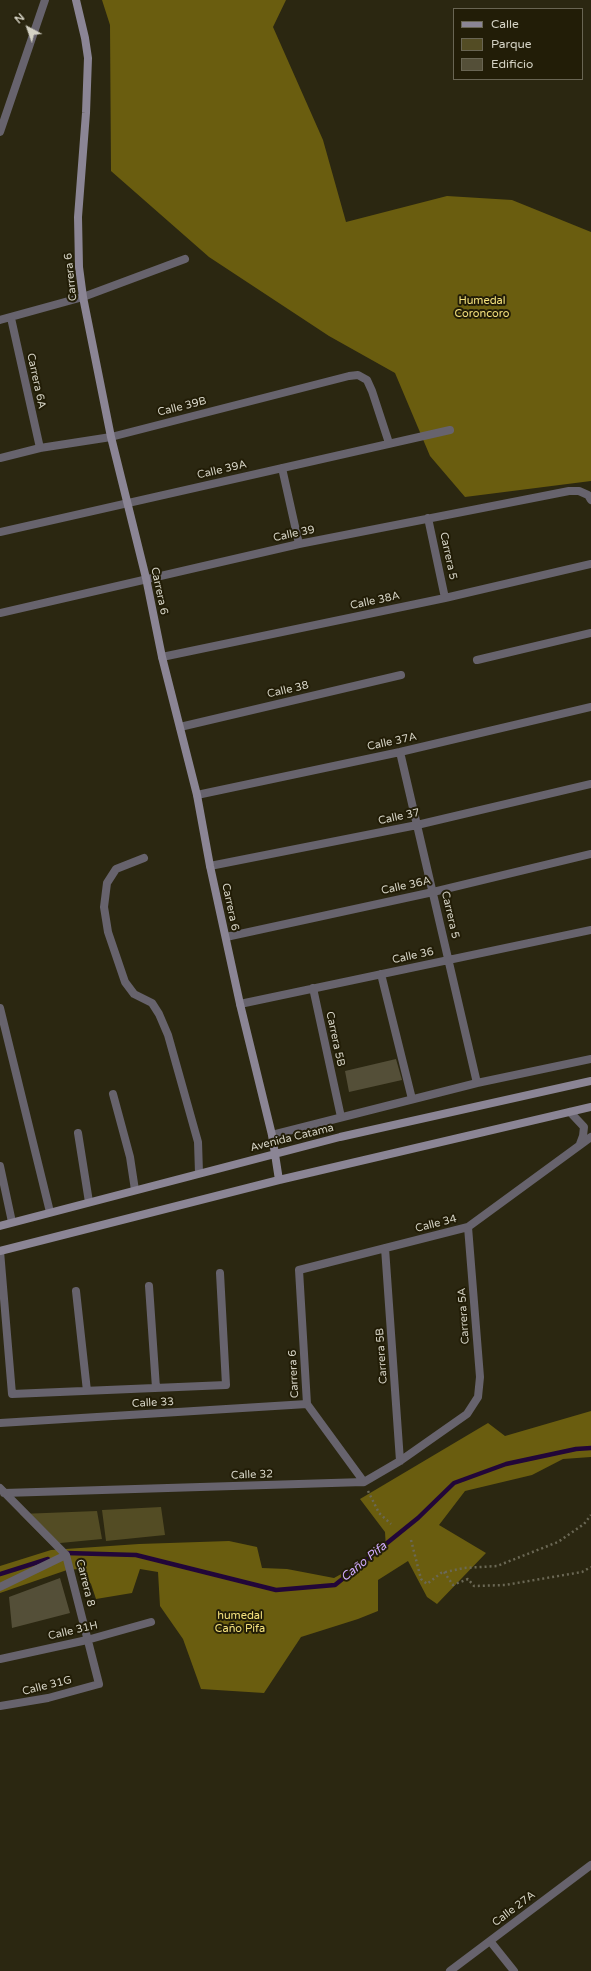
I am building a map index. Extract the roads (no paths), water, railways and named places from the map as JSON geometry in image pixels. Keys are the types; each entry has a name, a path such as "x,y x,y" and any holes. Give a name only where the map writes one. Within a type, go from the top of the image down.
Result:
{"main road":[{"name":"Carrera 6","path":"76,0 88,58 86,112 78,217 79,267 83,297 111,437 146,578 162,656 197,795 210,866 240,1004 272,1135 279,1180"},
{"name":"Avenida Catama","path":"0,1226 340,1137 591,1081"},
{"path":"0,1251 279,1180 591,1107"}],"street":[{"path":"0,132 45,0"},
{"path":"0,320 83,297 185,259"},
{"name":"Carrera 6A","path":"11,318 40,448"},
{"name":"Calle 39B","path":"0,458 40,448 111,437 349,376 358,375 367,380 389,443"},
{"name":"Calle 39A","path":"0,532 450,430"},
{"path":"282,468 300,544"},
{"name":"Calle 39","path":"0,613 146,578 300,544 569,491 579,491 588,495 591,500"},
{"name":"Carrera 5","path":"428,518 445,598"},
{"name":"Calle 38A","path":"162,656 445,598 591,564"},
{"path":"477,660 591,633"},
{"name":"Calle 38","path":"180,727 401,675"},
{"name":"Calle 37A","path":"197,795 400,752 591,708"},
{"name":"Carrera 5","path":"400,752 477,1083"},
{"name":"Calle 37","path":"210,866 417,825 591,784"},
{"name":"Calle 36A","path":"226,937 433,892 591,854"},
{"path":"144,858 116,869 107,883 104,907 108,932 125,982 134,994 152,1003 159,1014 168,1035 198,1142 199,1173"},
{"name":"Calle 36","path":"240,1004 591,930"},
{"path":"382,974 412,1099"},
{"name":"Carrera 5B","path":"313,988 341,1117"},
{"path":"0,1008 50,1212"},
{"name":"Avenida Catama","path":"272,1135 477,1083 591,1059"},
{"path":"113,1094 130,1157 135,1190"},
{"path":"570,1112 584,1127 584,1136 579,1145"},
{"path":"78,1133 89,1202"},
{"name":"Calle 34","path":"299,1270 468,1227 591,1137"},
{"path":"0,1166 12,1222"},
{"name":"Carrera 5A","path":"468,1227 480,1377 480,1390 475,1403"},
{"name":"Carrera 5B","path":"385,1248 400,1462"},
{"path":"0,1251 12,1394 226,1385 220,1273"},
{"name":"Carrera 6","path":"299,1270 307,1404 364,1482"},
{"path":"149,1286 156,1388"},
{"path":"76,1292 86,1391"},
{"name":"Calle 32","path":"2,1490 364,1482 400,1462 467,1414 475,1403"},
{"name":"Calle 33","path":"0,1423 307,1404"},
{"name":"Carrera 8","path":"2,1490 66,1556 99,1684"},
{"path":"0,1587 66,1556"},
{"name":"Calle 31H","path":"0,1659 87,1640 151,1622"},
{"name":"Calle 31G","path":"0,1706 48,1698 99,1684"},
{"name":"Calle 27A","path":"450,1971 591,1865"},
{"path":"490,1941 514,1971"}],"waterway":[{"name":"Caño Pifa","path":"66,1553 136,1555 276,1590 335,1585 418,1518 454,1483 506,1464 576,1449 591,1448"},
{"name":"Caño Pifa","path":"0,1574 48,1559"}],"park label":[{"name":"Humedal Coroncoro","path":"482,307"},
{"name":"humedal Caño Pifa","path":"240,1622"}]}
